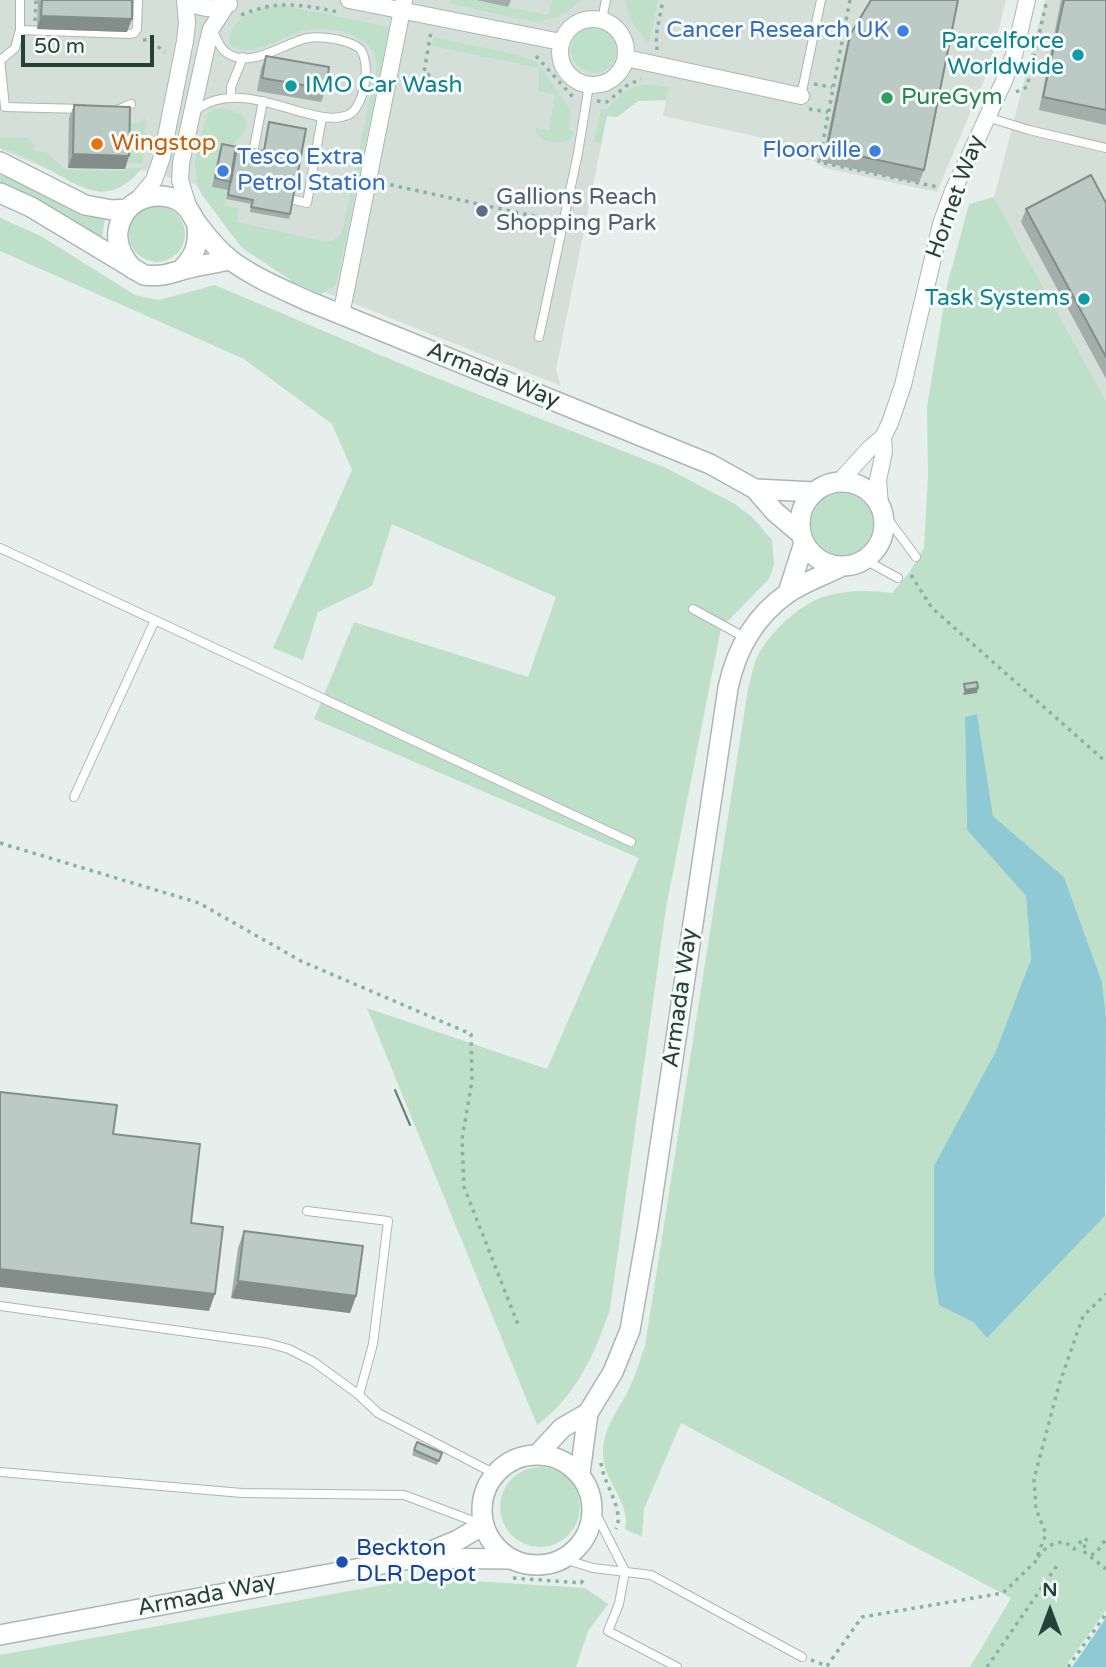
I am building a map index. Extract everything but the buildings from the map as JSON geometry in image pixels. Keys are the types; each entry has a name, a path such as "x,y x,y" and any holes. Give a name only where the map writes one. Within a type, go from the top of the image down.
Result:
{"street":[{"path":"133,269 118,246 117,233 121,220 154,180 162,157 185,41 185,0 205,9 233,7"},
{"name":"Hornet Way","path":"840,481 870,447 883,437 891,423 903,385 934,249 953,191 1015,52 1027,0"},
{"path":"349,7 402,5 561,42"},
{"path":"341,314 402,5"},
{"path":"181,270 193,258 199,242 180,180 181,163 211,29 233,7"},
{"path":"602,19 619,30 624,38 626,58 617,76 609,82 589,85 580,83 565,70 561,61 561,42 566,32 582,20 602,19"},
{"path":"626,58 801,96"},
{"name":"Armada Way","path":"0,162 85,205 111,210 131,206 157,195 180,201 232,260 274,285 710,464 755,489 820,560 842,566"},
{"path":"0,193 31,207 144,275 169,275 232,260"},
{"name":"Hornet Way","path":"882,510 878,480 884,452 883,437"},
{"path":"840,481 856,484 870,492 882,510 885,525 879,545 865,559"},
{"name":"Armada Way","path":"788,593 802,539 801,512 814,492 840,481"},
{"name":"Armada Way","path":"755,489 814,492"},
{"name":"Armada Way","path":"580,1473 588,1413 621,1357 632,1322 728,688 737,654 751,630 788,593 842,566 865,559"},
{"name":"Armada Way","path":"495,1474 507,1463 522,1456 538,1454 562,1428 588,1413"},
{"path":"538,1454 561,1459 580,1473 589,1489 593,1508 590,1528 580,1546 564,1559"},
{"path":"495,1474 483,1498 481,1511 484,1525 494,1545 511,1559"},
{"name":"Armada Way","path":"415,1558 458,1540 484,1525"},
{"name":"Armada Way","path":"0,1635 415,1558 511,1559 537,1566 564,1559"}],"lane":[{"path":"20,0 20,30 15,48 1,60 5,107 98,109"},
{"path":"20,30 130,34 137,29 138,0"},
{"path":"602,19 606,0"},
{"path":"801,96 821,0"},
{"path":"192,114 206,102 230,98 262,102 331,118 350,114 359,104 367,66 365,54 356,45 330,39 307,38 269,53 234,57 225,52 211,29"},
{"path":"230,98 230,87 243,57"},
{"path":"538,337 589,85"},
{"path":"251,164 262,102"},
{"path":"109,110 120,110 131,104"},
{"path":"270,195 307,203 322,117"},
{"path":"987,117 1106,148"},
{"path":"882,510 916,557"},
{"path":"0,548 631,842"},
{"path":"865,559 898,578"},
{"path":"694,609 746,638"},
{"path":"74,797 155,620"},
{"path":"307,1211 388,1221 373,1344 359,1395"},
{"path":"0,1306 289,1349 314,1362 359,1395 378,1413 495,1474"},
{"path":"0,1472 242,1493 404,1495 484,1525"},
{"path":"593,1508 625,1571 619,1604 608,1631 677,1667"},
{"path":"564,1559 593,1568 651,1575 802,1657"}],"path":[{"path":"35,26 36,0"},
{"path":"657,51 656,36 663,0"},
{"path":"850,0 819,162 953,191"},
{"path":"233,7 284,1 349,7"},
{"path":"422,29 432,29 424,72 430,76"},
{"path":"527,51 538,56 573,97"},
{"path":"607,102 626,86 643,78"},
{"path":"380,183 563,222"},
{"path":"909,573 932,608 1106,762"},
{"path":"0,843 199,903 301,961 471,1034 472,1081 462,1139 464,1187 519,1327"},
{"path":"1034,1562 1046,1534 1036,1509 1034,1479 1059,1385 1083,1317 1106,1294"},
{"path":"600,1458 619,1525"},
{"path":"802,1657 827,1666 862,1617 1003,1593 1046,1546 1065,1542 1074,1549 1084,1538 1088,1541 1082,1550 1106,1569"},
{"path":"1091,1555 1096,1553 1106,1539"},
{"path":"987,1667 1058,1564"},
{"path":"1068,1667 1106,1614"}],"shaded area":[{"name":"Gallions Reach Shopping Park","path":"0,0 1006,0 989,68 937,192 824,168 813,160 804,160 794,155 782,142 663,116 666,100 638,101 617,117 607,116 556,370 561,386 322,291 232,235 195,184 141,170 117,189 100,192 0,149"},
{"path":"1045,0 1106,0 1106,401 994,197"}],"green space":[{"path":"449,0 473,0 548,15 552,0 581,0 560,15 535,22 451,4"},
{"path":"625,0 658,0 649,43 634,23"},
{"path":"283,5 389,27 339,272 335,286 321,294 295,283 242,248 202,195 197,183 195,160 207,114 214,109 223,108 239,113 246,120 245,130 230,149 212,187 227,190 224,206 239,208 237,222 322,241 331,241 342,234 377,65 374,54 360,39 328,29 307,30 249,50 229,45 230,35 240,20 256,11"},
{"path":"594,27 610,34 617,50 610,66 594,73 578,66 571,50 578,34"},
{"path":"433,37 522,56 537,62 570,109 569,130 575,132 572,137 556,142 545,140 536,133 536,128 549,130 555,95 539,91 539,68 432,46"},
{"path":"639,85 669,88 666,100 638,101 617,117 607,116 601,144 594,142 601,109 607,109 622,93"},
{"path":"146,117 143,163 127,163 128,123 138,123"},
{"path":"0,137 28,138 34,145 34,151 46,152 66,170 126,171 126,168 141,168 128,182 116,189 103,192 90,190 32,160 0,148"},
{"path":"0,175 13,179 82,216 105,218 102,238 15,188 0,183"},
{"path":"994,197 1106,401 1106,1017 1102,982 1064,877 993,816 977,715 965,717 967,830 1026,896 1031,959 995,1053 940,1305 973,1322 987,1338 1106,1212 1106,1610 1065,1667 970,1667 1011,1598 681,1423 644,1509 642,1537 625,1529 625,1512 606,1471 603,1452 607,1432 630,1387 645,1346 748,689 754,665 775,632 805,606 826,596 842,593 892,593 909,573 924,548 928,475 927,407 947,286 969,204"},
{"path":"151,206 163,206 177,214 185,228 183,245 177,254 163,262 151,262 134,250 129,240 129,228 141,211"},
{"path":"0,218 41,236 135,295 159,300 215,285 411,368 666,468 735,504 753,518 772,540 774,565 769,579 721,628 666,908 610,1309 591,1357 573,1388 537,1425 367,1008 547,1069 639,858 314,719 354,622 528,677 556,597 392,524 372,586 318,612 303,660 273,648 352,470 332,424 244,359 0,251"},
{"path":"842,493 864,502 873,524 864,546 842,555 820,546 811,524 820,502"},
{"path":"540,1467 555,1470 568,1479 577,1492 580,1507 577,1522 568,1535 555,1544 540,1547 525,1544 512,1535 503,1522 500,1507 503,1492 512,1479 525,1470"},
{"path":"442,1579 585,1588 608,1604 588,1631 576,1667 0,1667 0,1655 410,1580"}],"water":[{"path":"977,714 993,816 1064,877 1102,982 1106,1017 1105,1216 987,1338 973,1322 939,1305 934,1273 934,1166 995,1053 1031,959 1026,896 967,830 965,717"},
{"path":"1106,1618 1106,1667 1072,1667"}],"tram line":[{"path":"395,1090 410,1125"}],"place":[{"name":"Cancer Research UK","path":"903,31"},
{"name":"Parcelforce Worldwide","path":"1078,55"},
{"name":"IMO Car Wash","path":"291,86"},
{"name":"PureGym","path":"887,98"},
{"name":"Wingstop","path":"97,144"},
{"name":"Floorville","path":"875,151"},
{"name":"Tesco Extra Petrol Station","path":"223,171"},
{"name":"Gallions Reach Shopping Park","path":"482,211"},
{"name":"Task Systems","path":"1084,299"},
{"name":"Beckton DLR Depot","path":"342,1562"}]}
